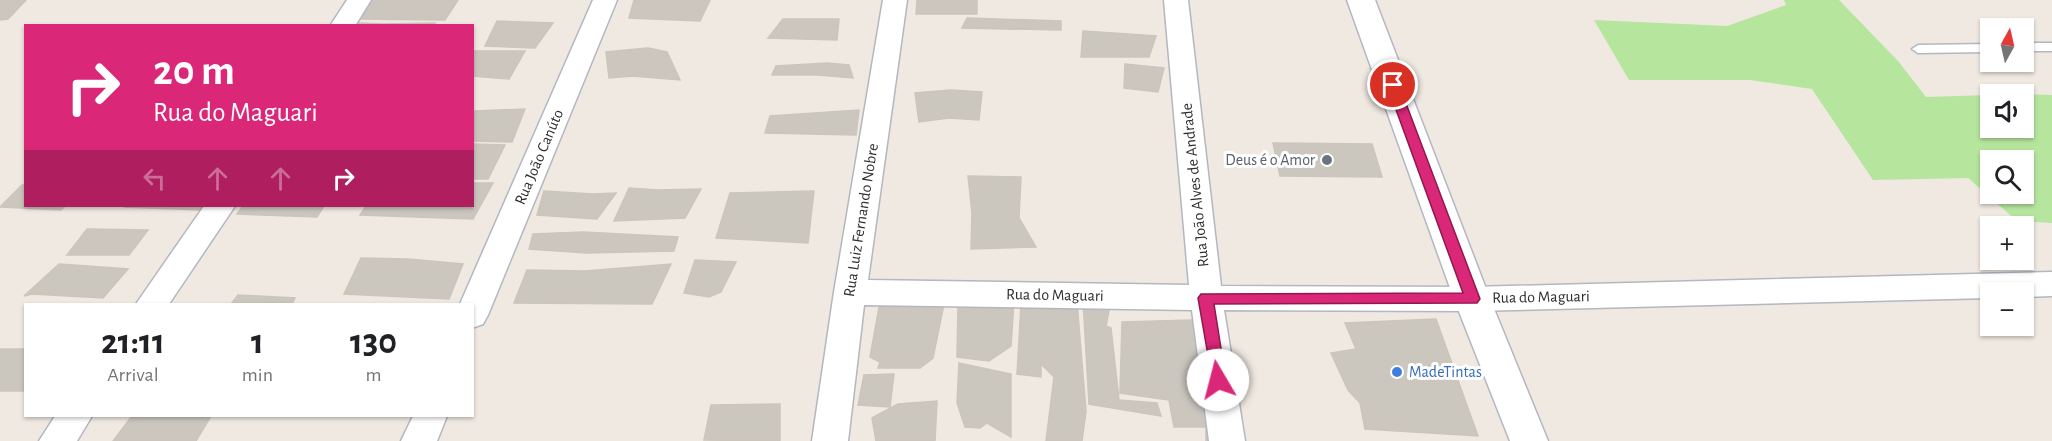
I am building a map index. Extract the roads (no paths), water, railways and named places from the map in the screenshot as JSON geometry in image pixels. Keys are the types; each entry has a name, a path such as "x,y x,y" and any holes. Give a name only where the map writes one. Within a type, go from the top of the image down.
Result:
{"main road":[{"path":"1361,0 1472,299 1529,441"}],"street":[{"path":"343,24 359,0"},
{"name":"Rua João Canúto","path":"474,310 605,0"},
{"name":"Rua Luiz Fernando Nobre","path":"830,441 850,292 895,0"},
{"name":"Rua João Alves de Andrade","path":"1176,0 1206,298 1227,441"},
{"path":"153,303 219,207"},
{"name":"Rua do Maguari","path":"850,292 1206,298 1472,299 2052,284"},
{"path":"57,441 74,417"},
{"path":"419,441 430,417"}],"lane":[{"path":"2034,47 2052,47"},
{"path":"1918,49 1980,48"}],"place":[{"name":"Deus é o Amor","path":"1327,160"},
{"name":"MadeTintas","path":"1397,372"}]}
